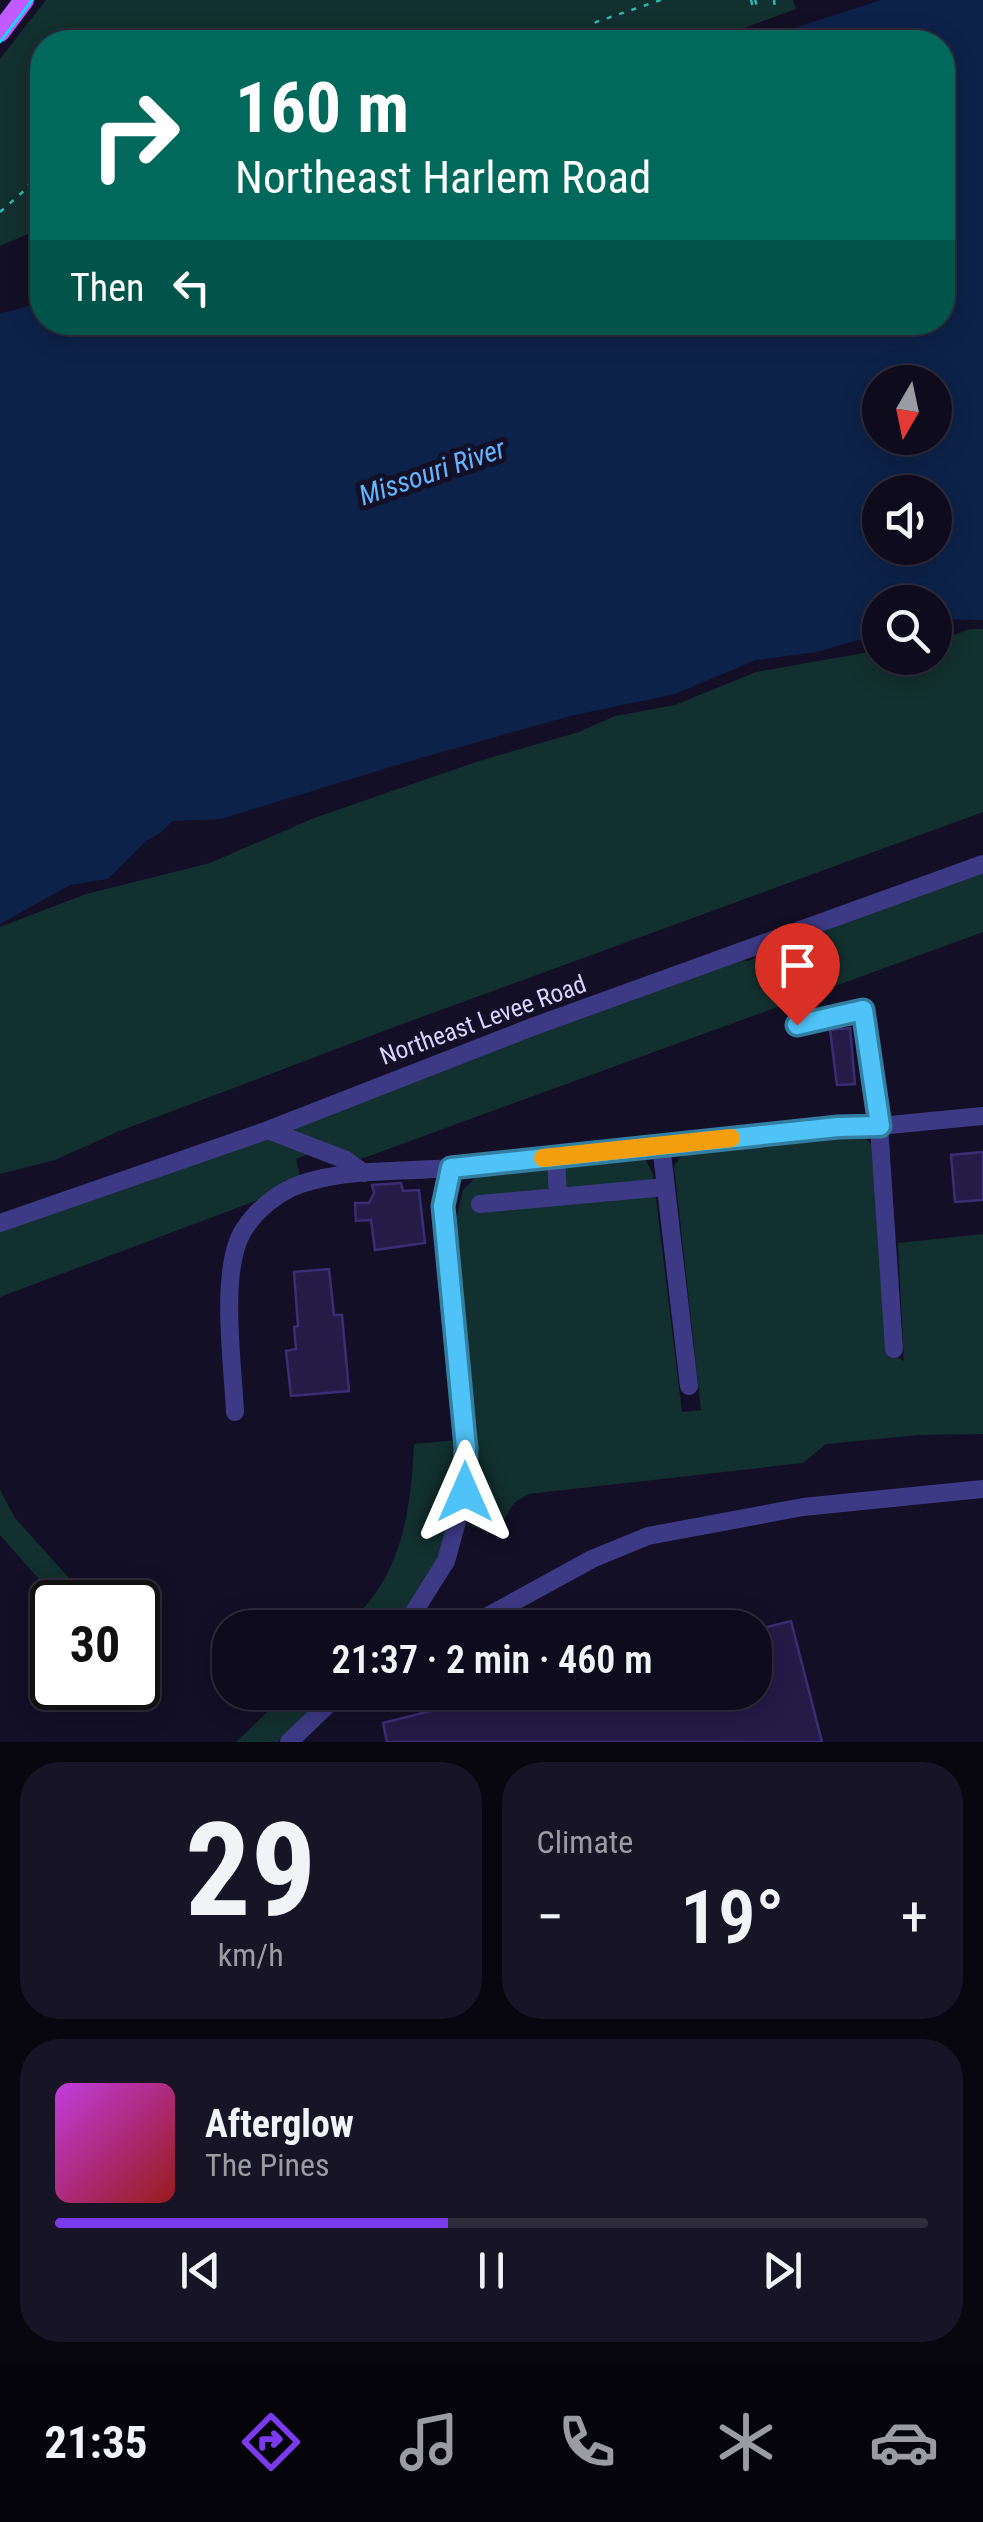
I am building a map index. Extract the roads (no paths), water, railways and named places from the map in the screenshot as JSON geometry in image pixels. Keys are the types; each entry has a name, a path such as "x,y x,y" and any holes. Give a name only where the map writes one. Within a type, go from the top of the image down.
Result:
{"main road":[{"path":"0,32 24,0"}],"street":[{"name":"Northeast Levee Road","path":"0,1223 268,1130 514,1034 983,864"},
{"path":"797,1025 863,1010 880,1126 894,1350"},
{"path":"236,1412 230,1284 236,1248 244,1231 267,1203 283,1192 318,1180 364,1173 983,1116"},
{"path":"268,1130 346,1160 364,1173"},
{"path":"661,1145 688,1386"},
{"path":"556,1157 558,1197"},
{"path":"417,1610 446,1562 461,1516 466,1469 443,1206 451,1168"},
{"path":"480,1204 666,1187"},
{"path":"498,1610 592,1558 648,1536 803,1507 983,1489"},
{"path":"289,1742 322,1710"}],"water":[{"name":"Missouri River","path":"881,0 983,0 983,620 952,619 952,585 862,585 862,641 756,660 675,694 570,716 221,819 173,821 146,841 108,879 70,885 0,924 0,314 30,305 30,335 955,335 955,30 788,30"}],"tram line":[{"path":"0,42 32,0"}]}
